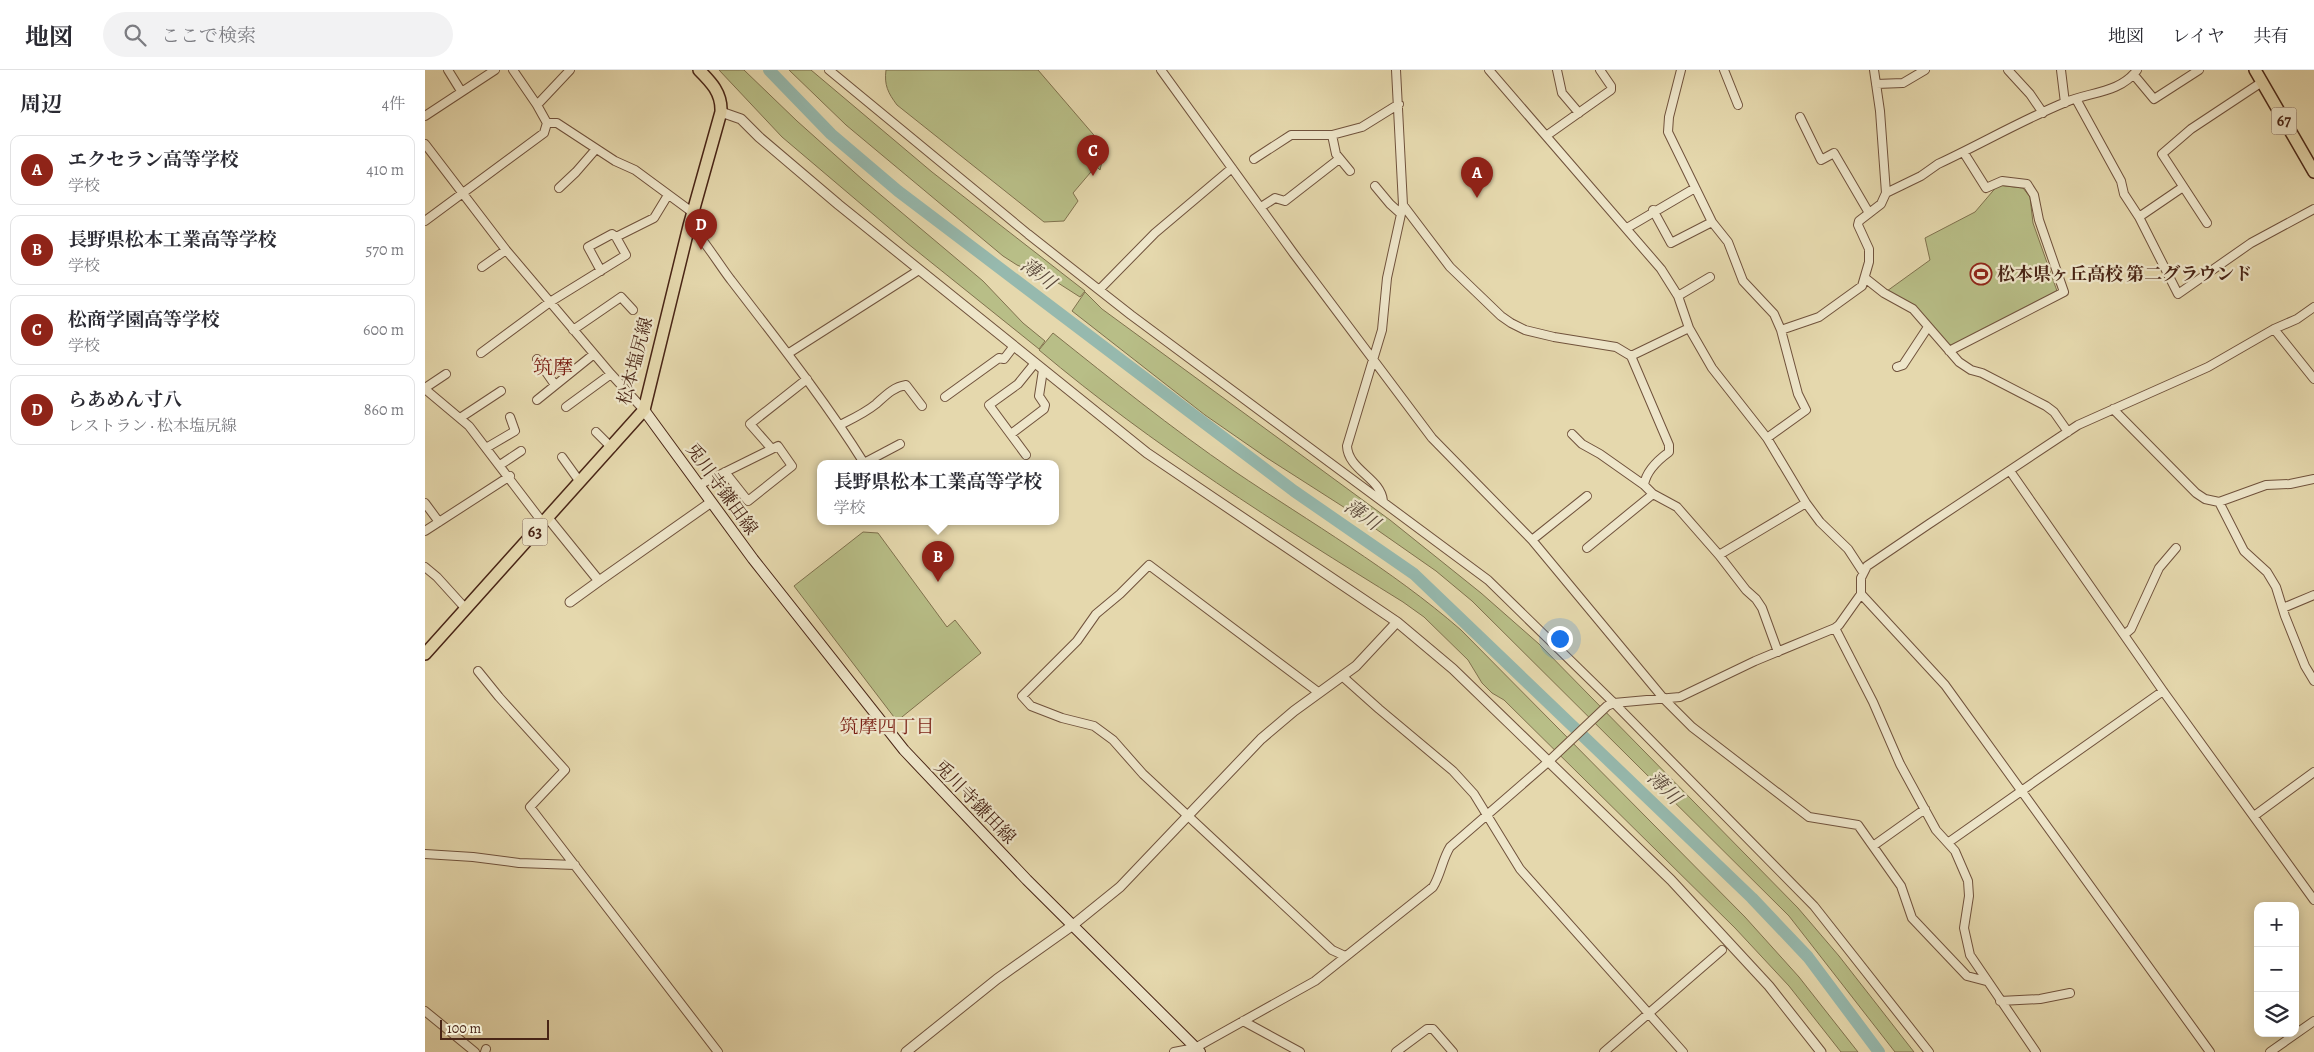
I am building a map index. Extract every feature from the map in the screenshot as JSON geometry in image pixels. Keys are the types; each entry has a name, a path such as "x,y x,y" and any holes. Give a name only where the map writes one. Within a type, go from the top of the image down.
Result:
{"main road":[{"path":"699,70 716,90 721,104 721,112"},
{"name":"67","path":"2255,70 2314,172"},
{"name":"松本塩尻線","path":"425,654 612,448 644,410 692,212 721,112"},
{"name":"兎川寺鎌田線","path":"644,410 710,503 904,750 1073,925 1198,1050"}],"street":[{"path":"448,70 461,91"},
{"path":"425,116 495,70"},
{"path":"425,221 544,133 547,123 513,70"},
{"path":"537,105 570,70"},
{"path":"829,70 1028,234 1134,317 1488,580 1814,906 1929,1052"},
{"path":"1383,501 1383,492 1351,461 1347,453 1349,437 1382,330 1387,278 1403,205 1396,70"},
{"path":"1489,70 1661,269 1678,296 1689,328 1712,368 1767,438 1806,503 1820,522 1848,549 1863,572"},
{"path":"1557,70 1563,93 1579,113"},
{"path":"1546,136 1611,90 1611,86 1600,70"},
{"path":"1681,70 1669,117 1668,132 1712,222 1728,242 1743,281 1774,314 1781,330 1792,374 1806,410 1767,438"},
{"path":"1724,70 1738,105"},
{"path":"1781,330 1819,317 1862,286 1865,278 1869,262 1869,249 1858,225 1881,204 1885,193 1880,111 1874,70"},
{"path":"1876,84 1903,83 1925,70"},
{"path":"2008,70 2030,94 2043,113"},
{"path":"2061,70 2065,103"},
{"path":"1885,193 1921,176 1938,164 2043,113 2076,99 2109,91 2136,72 2154,99 2199,70"},
{"path":"1165,71 1232,168 1373,362 1432,438 1531,540 1665,699 1692,727 1809,817 1858,825 1901,886 1912,918 1967,976 1986,982"},
{"path":"2207,223 2162,154 2191,129 2262,82"},
{"path":"2076,99 2121,181 2124,194 2139,217 2178,294 2251,243 2314,209"},
{"path":"1254,159 1291,135 1332,135 1362,127 1399,104"},
{"path":"721,112 741,119 759,138 839,205 1147,453 1397,622 1453,669 1551,759 1657,867 1769,986 1821,1052"},
{"path":"1800,117 1821,160 1834,153 1869,213"},
{"path":"547,123 557,123 595,149 635,170 665,190 668,195 692,212"},
{"path":"1332,135 1336,154 1350,171"},
{"path":"425,144 506,250 573,330 644,410"},
{"path":"559,188 576,172 595,149"},
{"path":"1949,351 2064,292 2039,220 2035,195 2027,184 2002,181 1996,182 1989,189 1986,188 1963,153"},
{"path":"1261,208 1275,198 1285,201 1339,159"},
{"path":"1100,289 1155,233 1232,168"},
{"path":"1375,186 1400,213"},
{"path":"2139,217 2183,187"},
{"path":"1627,228 1653,210 1695,188"},
{"path":"616,237 654,218 668,195"},
{"path":"1403,205 1450,267 1501,316 1511,323 1525,330 1616,347 1631,356 1669,445 1669,452 1652,468 1645,479 1644,485"},
{"path":"1653,210 1671,243 1712,222"},
{"path":"689,226 697,232 726,273 789,353 862,460"},
{"path":"481,353 550,302 626,256 613,234 588,247 601,271"},
{"path":"482,267 506,250"},
{"path":"789,353 919,270"},
{"path":"1678,296 1710,277"},
{"path":"1865,278 1913,310 1959,362 1971,370 1982,373 2046,406 2054,412 2068,432"},
{"path":"573,330 621,297 633,310"},
{"path":"1174,1052 1198,1050 1243,1021 1315,981 1433,887 1450,847 1551,759 1610,704 1665,699 1689,694 1778,652 1835,628 1861,594 1863,572 1867,566 1929,524 2068,432 2113,409 2208,367 2274,329 2297,319 2314,307"},
{"path":"1897,367 1903,365 1928,327"},
{"path":"1631,356 1689,328"},
{"path":"2274,329 2314,379"},
{"path":"945,397 999,358 1004,359 1014,346"},
{"path":"537,400 594,354"},
{"path":"542,362 555,385"},
{"path":"1026,455 989,405 1018,384 1035,363"},
{"path":"1011,434 1044,409 1045,405 1039,396 1043,370"},
{"path":"446,374 425,388 469,426 546,521 599,582"},
{"path":"571,406 611,374"},
{"path":"771,448 750,424 807,379"},
{"path":"840,426 876,404 881,398 899,386 906,385 922,406"},
{"path":"460,418 501,390"},
{"path":"2113,409 2205,499 2219,502 2266,485 2290,484 2314,478"},
{"path":"486,448 515,431 510,417"},
{"path":"596,432 612,448"},
{"path":"1572,434 1582,444 1600,454 1644,485 1653,494 1677,507 1762,608 1778,652"},
{"path":"870,460 900,444"},
{"path":"699,485 771,448 778,446 792,466 748,501 725,472"},
{"path":"501,465 521,451"},
{"path":"562,457 580,482"},
{"path":"2010,471 2163,692 2314,900"},
{"path":"425,531 510,476"},
{"path":"1587,548 1653,494"},
{"path":"1531,540 1587,496"},
{"path":"2219,502 2244,551 2267,572 2276,586 2305,666 2314,681"},
{"path":"571,602 710,503"},
{"path":"1719,555 1806,503"},
{"path":"425,504 439,522"},
{"path":"2124,636 2131,629 2159,568 2176,548"},
{"path":"1318,692 1149,565 1120,594 1096,614 1077,642 1022,696 1031,706 1048,713 1094,726 1113,740 1143,774 1331,950 1345,956"},
{"path":"425,567 437,577 466,609"},
{"path":"1861,594 1945,685 2210,1052"},
{"path":"2283,608 2314,594"},
{"path":"913,1050 1011,968 1073,925 1120,887 1190,816 1261,739 1368,654 1397,622"},
{"path":"1835,628 1873,702 1901,764 1936,830 1949,842 1968,881 1969,896 1964,921 1965,937 1970,955 1986,982 2036,1052"},
{"path":"478,671 565,770 530,808 718,1052"},
{"path":"1342,676 1379,710 1453,771 1474,794 1519,869 1683,1052"},
{"path":"1949,842 2163,692"},
{"path":"2253,816 2314,772"},
{"path":"1873,846 1925,809"},
{"path":"425,854 473,857 519,863 575,865"},
{"path":"1604,1052 1722,950 1725,939"},
{"path":"1722,950 1728,951 1734,948"},
{"path":"2000,1001 2040,999 2070,993"},
{"path":"425,1011 475,1052"},
{"path":"1243,1021 1300,1052"},
{"path":"2270,1052 2314,1021"},
{"path":"1396,1052 1427,1029 1433,1029 1453,1052"}],"green space":[{"path":"719,70 744,70 863,180 983,281 1023,323 1045,341 1039,349 907,243 782,137"},
{"path":"789,70 811,70 932,172 1085,291 1080,297 1055,281 1017,265 1003,256 846,125"},
{"path":"886,70 1038,70 1105,148 1100,170 1096,166 1073,193 1078,201 1064,221 1044,222 897,105 887,89"},
{"name":"松本県ヶ丘高校 第二グラウンド","path":"1998,185 2023,188 2030,197 2033,223 2057,291 1951,347 1887,291 1930,260 1925,238 1975,212"},
{"path":"1085,292 1102,309 1390,520 1481,593 1539,644 1798,908 1839,956 1914,1052 1895,1052 1789,916 1472,601 1436,571 1353,513 1267,458 1205,415 1072,311"},
{"path":"1053,333 1187,438 1379,567 1461,630 1745,917 1799,977 1858,1052 1841,1052 1789,986 1735,928 1504,700 1492,693 1482,683 1468,660 1424,617 1216,483 1126,419 1039,350"},
{"path":"863,532 878,533 947,627 955,620 981,653 897,721 794,586"}],"waterway":[{"name":"薄川","path":"769,70 831,134 898,191 1294,491 1414,574 1752,898 1808,957 1879,1052"}],"place":[{"name":"松商学園高等学校","path":"1093,176"},
{"name":"エクセラン高等学校","path":"1477,198"},
{"name":"らあめん寸八","path":"701,250"},
{"name":"松本県ヶ丘高校 第二グラウンド","path":"1981,274"},
{"name":"長野県松本工業高等学校","path":"938,582"}],"district":[{"name":"筑摩","path":"553,367"},
{"name":"筑摩四丁目","path":"887,727"}]}
